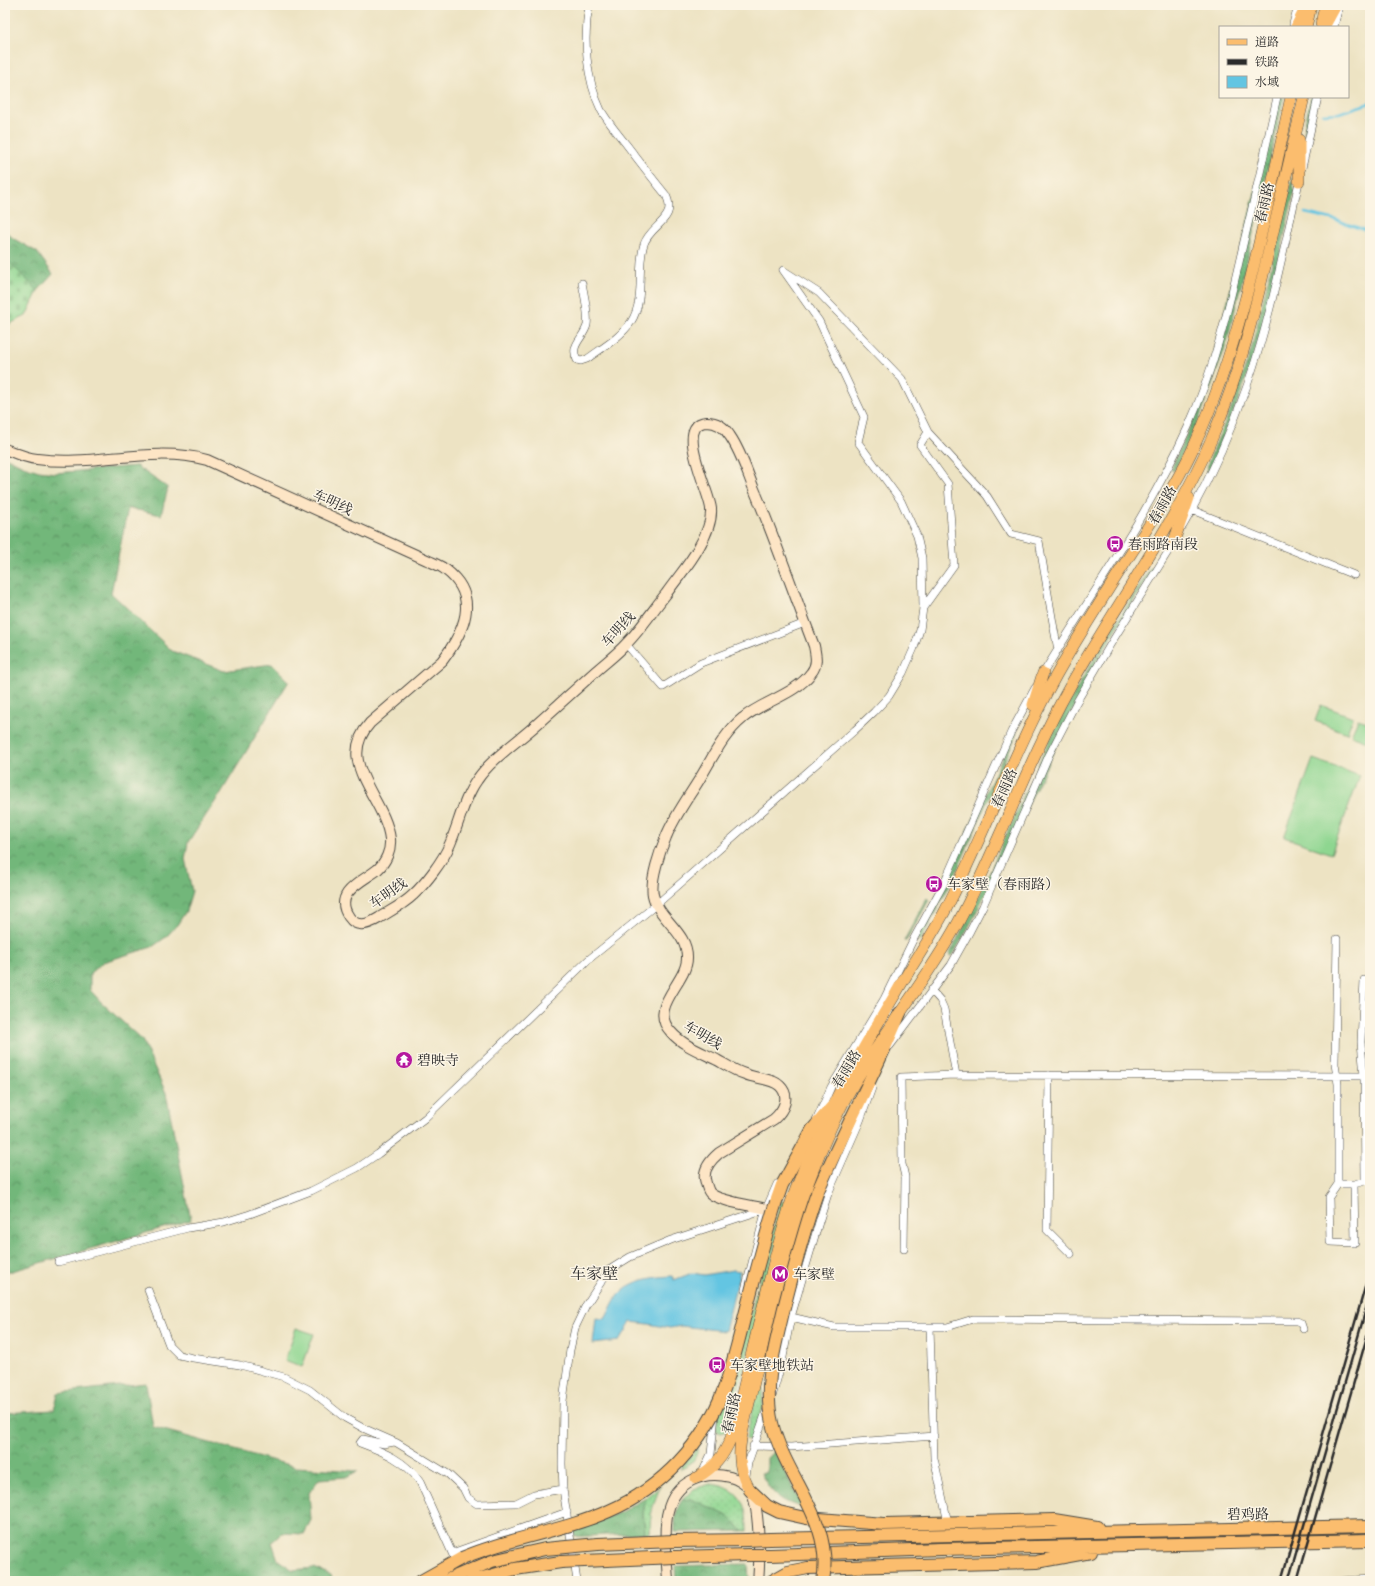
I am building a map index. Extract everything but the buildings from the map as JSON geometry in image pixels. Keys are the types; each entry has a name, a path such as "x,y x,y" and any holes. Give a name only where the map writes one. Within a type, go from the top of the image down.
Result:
{"highway":[{"path":"823,1581 824,1552 820,1528 812,1508 778,1444 771,1420 769,1396 770,1369 796,1258 817,1193 848,1124 882,1058 900,1013"},
{"path":"421,1581 456,1558 495,1545 584,1520 609,1511 632,1499 653,1485 686,1454 707,1425 718,1405 726,1383 734,1360 762,1246 782,1185 812,1130 831,1108"},
{"path":"748,1486 767,1506 780,1512 806,1518 884,1524 1054,1520 1126,1532"},
{"name":"碧鸡路","path":"1126,1532 1370,1526"},
{"path":"445,1581 492,1561 545,1549 598,1544 675,1541 1126,1532"},
{"name":"碧鸡路","path":"1126,1545 1370,1540"},
{"path":"472,1581 515,1568 562,1562 675,1557 1126,1545"},
{"path":"772,1581 788,1572 808,1568 1036,1562 1126,1545"}],"main road":[{"path":"1296,26 1307,5"},
{"path":"1306,26 1311,5"},
{"path":"1320,26 1325,5"},
{"path":"1325,26 1336,5"},
{"name":"春雨路","path":"696,1478 715,1465 726,1449 731,1438 786,1219 796,1190 831,1108 857,1058 938,924 960,881 1023,738 1054,678 1163,503 1184,468 1196,442 1222,378 1239,322 1291,98"},
{"name":"春雨路","path":"748,1486 741,1471 739,1462 741,1439 793,1226 817,1160 839,1112 863,1068 945,946 969,901 1032,761 1058,708 1101,634 1148,558 1200,466 1232,388 1252,325 1304,98"},
{"path":"1299,121 1299,181"},
{"name":"车明线","path":"5,449 23,456 49,460 181,454 207,460 427,560 445,569 459,582 464,590 466,607 464,620 459,633 449,651 442,661 370,722 363,731 359,740 357,752 360,772 388,827 390,848 382,865 356,884 348,893 344,904 349,918 355,923 361,925 377,919 412,897 430,876 449,848 470,792 483,772 493,761 526,734 626,644 690,562 705,536 711,520 711,506 692,444 692,436 696,426 702,422 708,422 721,426 733,441 774,540 805,623 816,657 816,665 812,673 795,687 744,716 725,737 665,838 653,879 653,896 656,904 679,934 686,950 686,967 665,1002 663,1010 663,1018 670,1032 683,1042 743,1074 772,1081 779,1085 784,1091 785,1098 781,1112 774,1119 719,1153 712,1159 704,1175 706,1185 710,1192 719,1198 766,1209"},
{"path":"1174,541 1200,466"},
{"path":"1023,738 1043,673"},
{"path":"884,999 918,958"},
{"path":"668,1581 666,1524 668,1511 672,1500 677,1491 685,1484 696,1478 724,1475 748,1486 755,1502 757,1516 758,1581"}],"street":[{"path":"582,283 587,325 577,343 575,350 578,360 581,361 587,359 626,329 632,320 638,302 644,244 652,232 664,220 669,209 669,202 666,195 610,124 596,97 591,83 587,52 589,5"},
{"path":"1293,26 1298,5"},
{"path":"1334,26 1339,5"},
{"path":"696,1478 703,1471 711,1454 716,1411 722,1379 766,1209 782,1174 812,1130 831,1087 884,999 943,885 1024,706 1043,673 1140,520 1176,452 1200,399 1217,349 1231,299 1277,98"},
{"path":"748,1486 746,1472 753,1446 776,1386 791,1317 828,1194 860,1121 882,1058 951,965 983,906 1044,768 1076,702 1106,650 1192,510 1225,442 1248,383 1267,320 1318,98"},
{"path":"58,1262 188,1228 224,1222 250,1214 311,1191 357,1168 396,1142 426,1118 588,960 656,904 855,730 889,696 903,673 920,630 923,608 922,558 916,536 901,501 890,483 858,442 864,417 819,320 783,270 819,293 902,379 928,432 987,496 1011,534 1039,541 1058,650"},
{"path":"923,608 954,565 948,484 920,445 928,432"},
{"path":"1192,510 1354,575"},
{"path":"626,644 663,687 701,663 805,623"},
{"path":"1337,938 1335,1064 1338,1084 1338,1184 1329,1197 1330,1242 1354,1243 1354,1184"},
{"path":"1338,1184 1354,1184 1365,1181 1364,1076 1361,1042 1364,980"},
{"path":"931,990 940,1000 944,1009 956,1075"},
{"path":"904,1249 905,1177 902,1164 901,1077 956,1075 1364,1076"},
{"path":"1049,1075 1047,1230 1071,1254"},
{"path":"577,1581 563,1489 563,1402 568,1362 575,1328 586,1305 601,1281 612,1268 650,1248 766,1209"},
{"path":"148,1290 169,1345 179,1355 240,1365 284,1377 310,1390 345,1418 394,1442 448,1474 463,1488 468,1498 477,1504 516,1503 534,1494 563,1489"},
{"path":"791,1317 834,1328 947,1327 973,1319 1289,1320 1301,1323 1303,1329"},
{"path":"930,1327 934,1458 948,1523"},
{"path":"753,1446 791,1447 934,1436"},
{"path":"394,1442 384,1444 363,1439 360,1443 387,1453 416,1476 456,1558 567,1512"},
{"path":"1341,1581 1370,1579"}],"green space":[{"path":"1279,98 1284,98 1246,265 1226,345 1198,422 1174,471 1171,469 1204,395"},
{"path":"1311,98 1315,98 1306,137 1305,122"},
{"path":"1293,177 1294,192 1261,332 1245,383 1233,414 1208,473 1206,473 1209,460 1233,404 1251,351"},
{"path":"5,231 14,239 37,252 53,274 5,327"},
{"path":"5,260 10,263 38,291 26,316 5,326"},
{"path":"5,457 23,466 39,471 55,473 136,466 168,488 161,515 128,508 111,593 172,651 224,671 272,664 289,681 221,793 188,842 185,859 192,891 186,911 177,925 166,937 152,947 103,962 90,973 90,990 142,1040 166,1093 191,1220 5,1273"},
{"path":"1151,568 1153,569 1096,663 973,919 953,955 951,956 950,953 987,878 1033,775 1069,703 1094,658"},
{"path":"1321,705 1353,717 1347,733 1315,721"},
{"path":"1358,719 1370,723 1370,742 1351,735"},
{"path":"1015,731 1017,733 956,873 921,940 919,941 917,938"},
{"path":"1313,759 1360,776 1331,854 1284,837"},
{"path":"927,898 929,900 906,941 904,941"},
{"path":"783,1201 786,1204 729,1428 727,1431 721,1433 716,1431 718,1414 730,1388 774,1225 781,1202"},
{"path":"296,1328 314,1334 302,1367 285,1360"},
{"path":"766,1355 768,1355 762,1391 763,1407 750,1440 746,1439"},
{"path":"146,1383 153,1427 296,1467 358,1471 346,1477 319,1479 309,1493 311,1520 304,1534 282,1533 272,1542 278,1560 293,1570 314,1568 331,1575 333,1581 5,1581 5,1413 54,1410 58,1393"},
{"path":"698,1447 693,1461 680,1469"},
{"path":"774,1451 803,1507 789,1503 778,1496 768,1486 761,1473 767,1473 767,1458"},
{"path":"710,1484 729,1489 740,1498 746,1513 747,1531 742,1531 734,1521 682,1500 694,1489"},
{"path":"661,1486 652,1509 650,1533 645,1533 643,1513 646,1498"},
{"path":"646,1498 643,1513 645,1533 569,1537 568,1531 619,1513"},
{"path":"691,1499 726,1515 734,1521 742,1531 675,1532 678,1508 682,1500"},
{"path":"748,1564 749,1581 676,1581 675,1566"}],"water":[{"path":"733,1270 740,1271 725,1331 681,1326 670,1328 631,1322 619,1341 593,1344 596,1318 605,1319 614,1301 626,1288 632,1284 638,1281 659,1277 672,1276 674,1280 692,1273 704,1275"}],"waterway":[{"path":"1323,114 1339,113 1370,103"},
{"path":"1305,213 1336,220 1370,232"}],"railway":[{"path":"1281,1581 1370,1270"},
{"path":"1288,1581 1370,1295"},
{"path":"1297,1581 1370,1326"}],"place":[{"name":"春雨路南段","path":"1115,544"},
{"name":"车家壁（春雨路）","path":"934,884"},
{"name":"碧映寺","path":"404,1060"},
{"name":"车家壁","path":"780,1274"},
{"name":"车家壁地铁站","path":"717,1365"}],"district":[{"name":"车家壁","path":"594,1273"}]}
